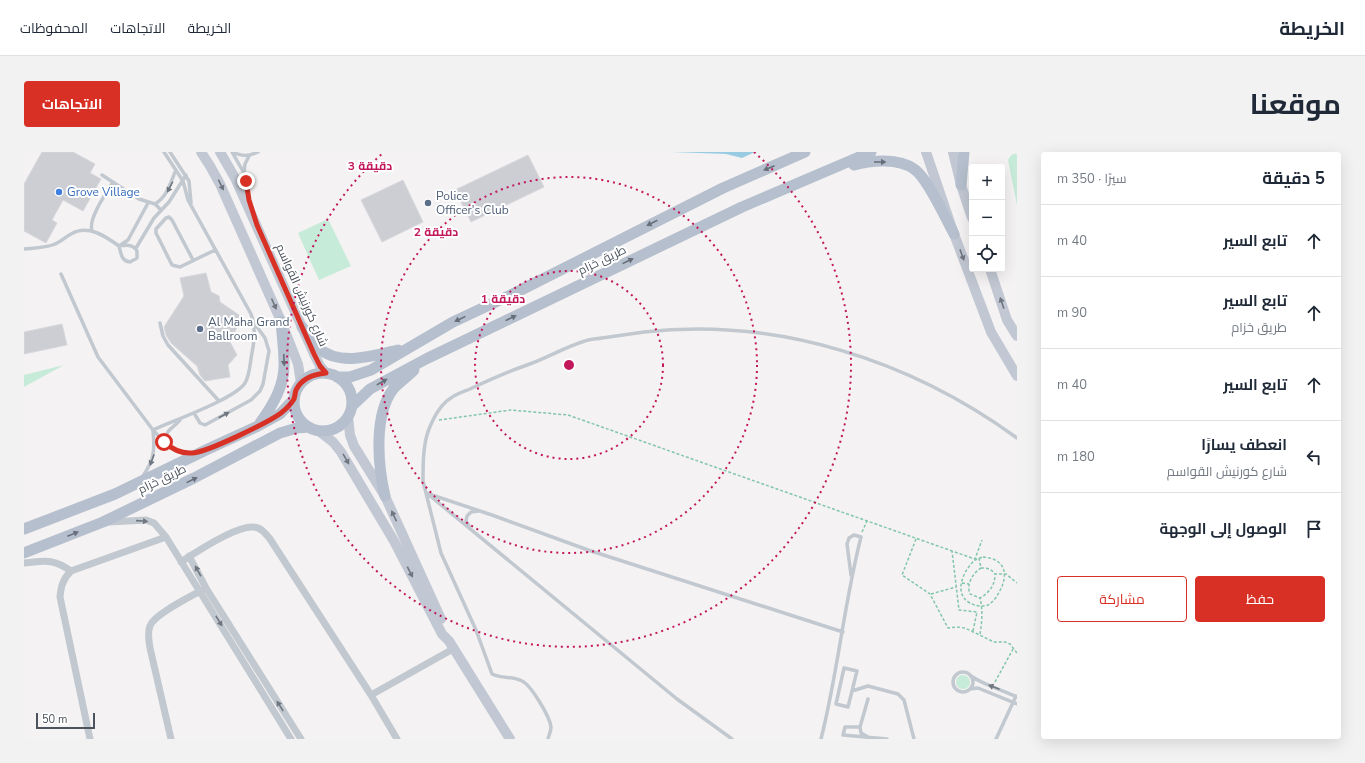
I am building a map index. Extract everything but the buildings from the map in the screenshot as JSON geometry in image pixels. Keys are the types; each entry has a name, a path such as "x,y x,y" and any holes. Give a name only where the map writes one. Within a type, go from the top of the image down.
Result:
{"main road":[{"path":"201,152 220,184 281,321 298,364 301,383"},
{"name":"شارع كورنيش القواسم","path":"220,152 235,178 257,225 320,366 326,373"},
{"name":"طريق خزام","path":"337,377 350,377 362,374 453,322 519,291 722,188 805,152"},
{"name":"طريق خزام","path":"350,411 361,396 374,386 426,359 742,207 871,152"},
{"path":"926,152 954,234 991,332 1017,376"},
{"path":"953,152 961,185 969,209"},
{"path":"961,185 964,152"},
{"path":"815,176 863,162 883,161 900,163 914,169 926,182 954,234"},
{"path":"991,272 1007,320 1017,336"},
{"path":"258,426 272,408 282,380 284,363 281,321"},
{"path":"302,327 317,347 332,356 358,358 410,347"},
{"path":"385,496 379,465 380,421 385,404 394,388 426,359"},
{"path":"451,645 447,632 385,496 354,446 350,435 351,394 346,384 337,377 326,373 308,377 296,390 294,399 295,410 300,420 309,427 320,431 333,442 341,452 394,541 442,634 451,645 510,739"},
{"name":"طريق خزام","path":"24,529 116,494 258,426 280,414 294,399"},
{"path":"320,431 331,430 341,425 350,411"},
{"name":"طريق خزام","path":"24,553 103,522 194,478 280,433 297,428 309,427"},
{"path":"24,558 48,544"}],"street":[{"path":"103,522 146,520 154,523 166,537 180,562 203,589 300,739"},
{"path":"180,562 236,530 253,527 261,530 270,539 371,695 397,739"},
{"path":"90,739 60,597 61,586 65,577 71,571 166,537"},
{"path":"189,556 203,589 291,739"},
{"path":"24,563 44,561 60,563 71,571"},
{"path":"171,739 150,648 148,636 150,626 156,618 203,589"},
{"path":"371,695 451,645"}],"lane":[{"path":"164,152 185,184 187,198 254,322 265,338 268,347 268,356 263,384 260,391 251,400 205,424 200,423 194,413"},
{"path":"170,152 186,175 190,185 191,204"},
{"path":"232,152 239,155 249,156 258,152"},
{"name":"شارع كورنيش القواسم","path":"232,152 244,173 251,207 257,225"},
{"path":"244,173 245,164 249,156"},
{"path":"155,204 161,200 166,193 173,181 176,170 180,167"},
{"path":"102,175 139,198 155,204 161,210"},
{"path":"119,246 123,258 127,262 133,262 137,258 138,253 136,248 154,218 169,202 182,179 186,175"},
{"path":"92,231 91,224 93,217 113,182"},
{"path":"119,246 128,240 148,202"},
{"path":"194,260 172,220 169,217 166,218 156,229 156,233 170,264 180,267 215,250"},
{"path":"24,249 53,245 75,232 92,231 109,239 119,246 131,246 136,248"},
{"path":"61,274 98,357 153,430 168,446 177,451 193,453 208,449"},
{"path":"153,430 180,420 238,390 248,377 255,339 254,322"},
{"path":"160,323 163,336 168,345 219,401"},
{"path":"548,739 551,729 550,720 527,684 521,680 499,677 492,674 476,630 442,553 423,481 424,455 428,430 439,411 450,398 496,376 544,359 586,340 664,330 709,330 761,333 811,343 853,354 900,371 940,390 995,422 1017,438"},
{"path":"168,446 166,440 168,432 180,420"},
{"path":"135,485 147,471 154,456 153,430"},
{"path":"426,493 481,511 588,550 843,632"},
{"path":"426,493 677,699 732,739"},
{"path":"471,529 466,521 467,516 471,512 481,511"},
{"path":"822,739 843,632 851,575 861,537 854,535 849,538 847,544 851,575"},
{"path":"844,668 857,671 852,691 848,707 836,704 844,668"},
{"path":"996,739 1015,703 1016,696 980,682 968,673 962,672 956,675 953,684 957,690 964,692 970,689 978,688 1015,703"},
{"path":"970,689 973,683 971,676"},
{"path":"852,691 868,686 898,694 904,700 914,739"},
{"path":"868,699 860,727 861,733 869,738"},
{"path":"860,727 845,727 843,735 887,739"}],"path":[{"path":"433,421 511,410 568,415 975,559 989,558 995,560 1000,564 1006,574 1017,583"},
{"path":"861,537 867,521"},
{"path":"916,538 902,575 930,594 948,628 965,628 994,642 1005,642 1010,644 1017,653"},
{"path":"982,540 975,559 968,569 962,583 961,592 964,599 969,603 982,606 989,605 994,600 1004,583 1006,574"},
{"path":"952,551 959,610 977,612 973,632"},
{"path":"979,558 981,568"},
{"path":"980,598 970,594 969,590 969,584 976,571 981,568 987,568 995,574 1006,574"},
{"path":"980,598 991,588 995,581 995,574"},
{"path":"962,583 969,584"},
{"path":"930,594 956,586"},
{"path":"980,598 982,606 980,634"},
{"path":"993,686 1014,649"}],"green space":[{"path":"1017,153 1017,205 1008,160 1011,155"},
{"path":"328,219 351,266 319,280 298,233"},
{"path":"64,365 24,387 24,375"},
{"path":"960,675 966,675 970,679 970,685 966,689 960,689 956,685 956,679"}],"water":[{"path":"672,152 755,152 742,158 726,154"}],"place":[{"name":"Grove Village","path":"59,192"},
{"name":"Police Officer's Club","path":"428,203"},
{"name":"Al Maha Grand Ballroom","path":"200,329"}],"route":[{"path":"164,442 177,451 185,453 200,452 208,449 280,414 294,399 296,390 301,383 308,377 326,373 320,366 314,354 257,225 249,200 246,181"}]}
